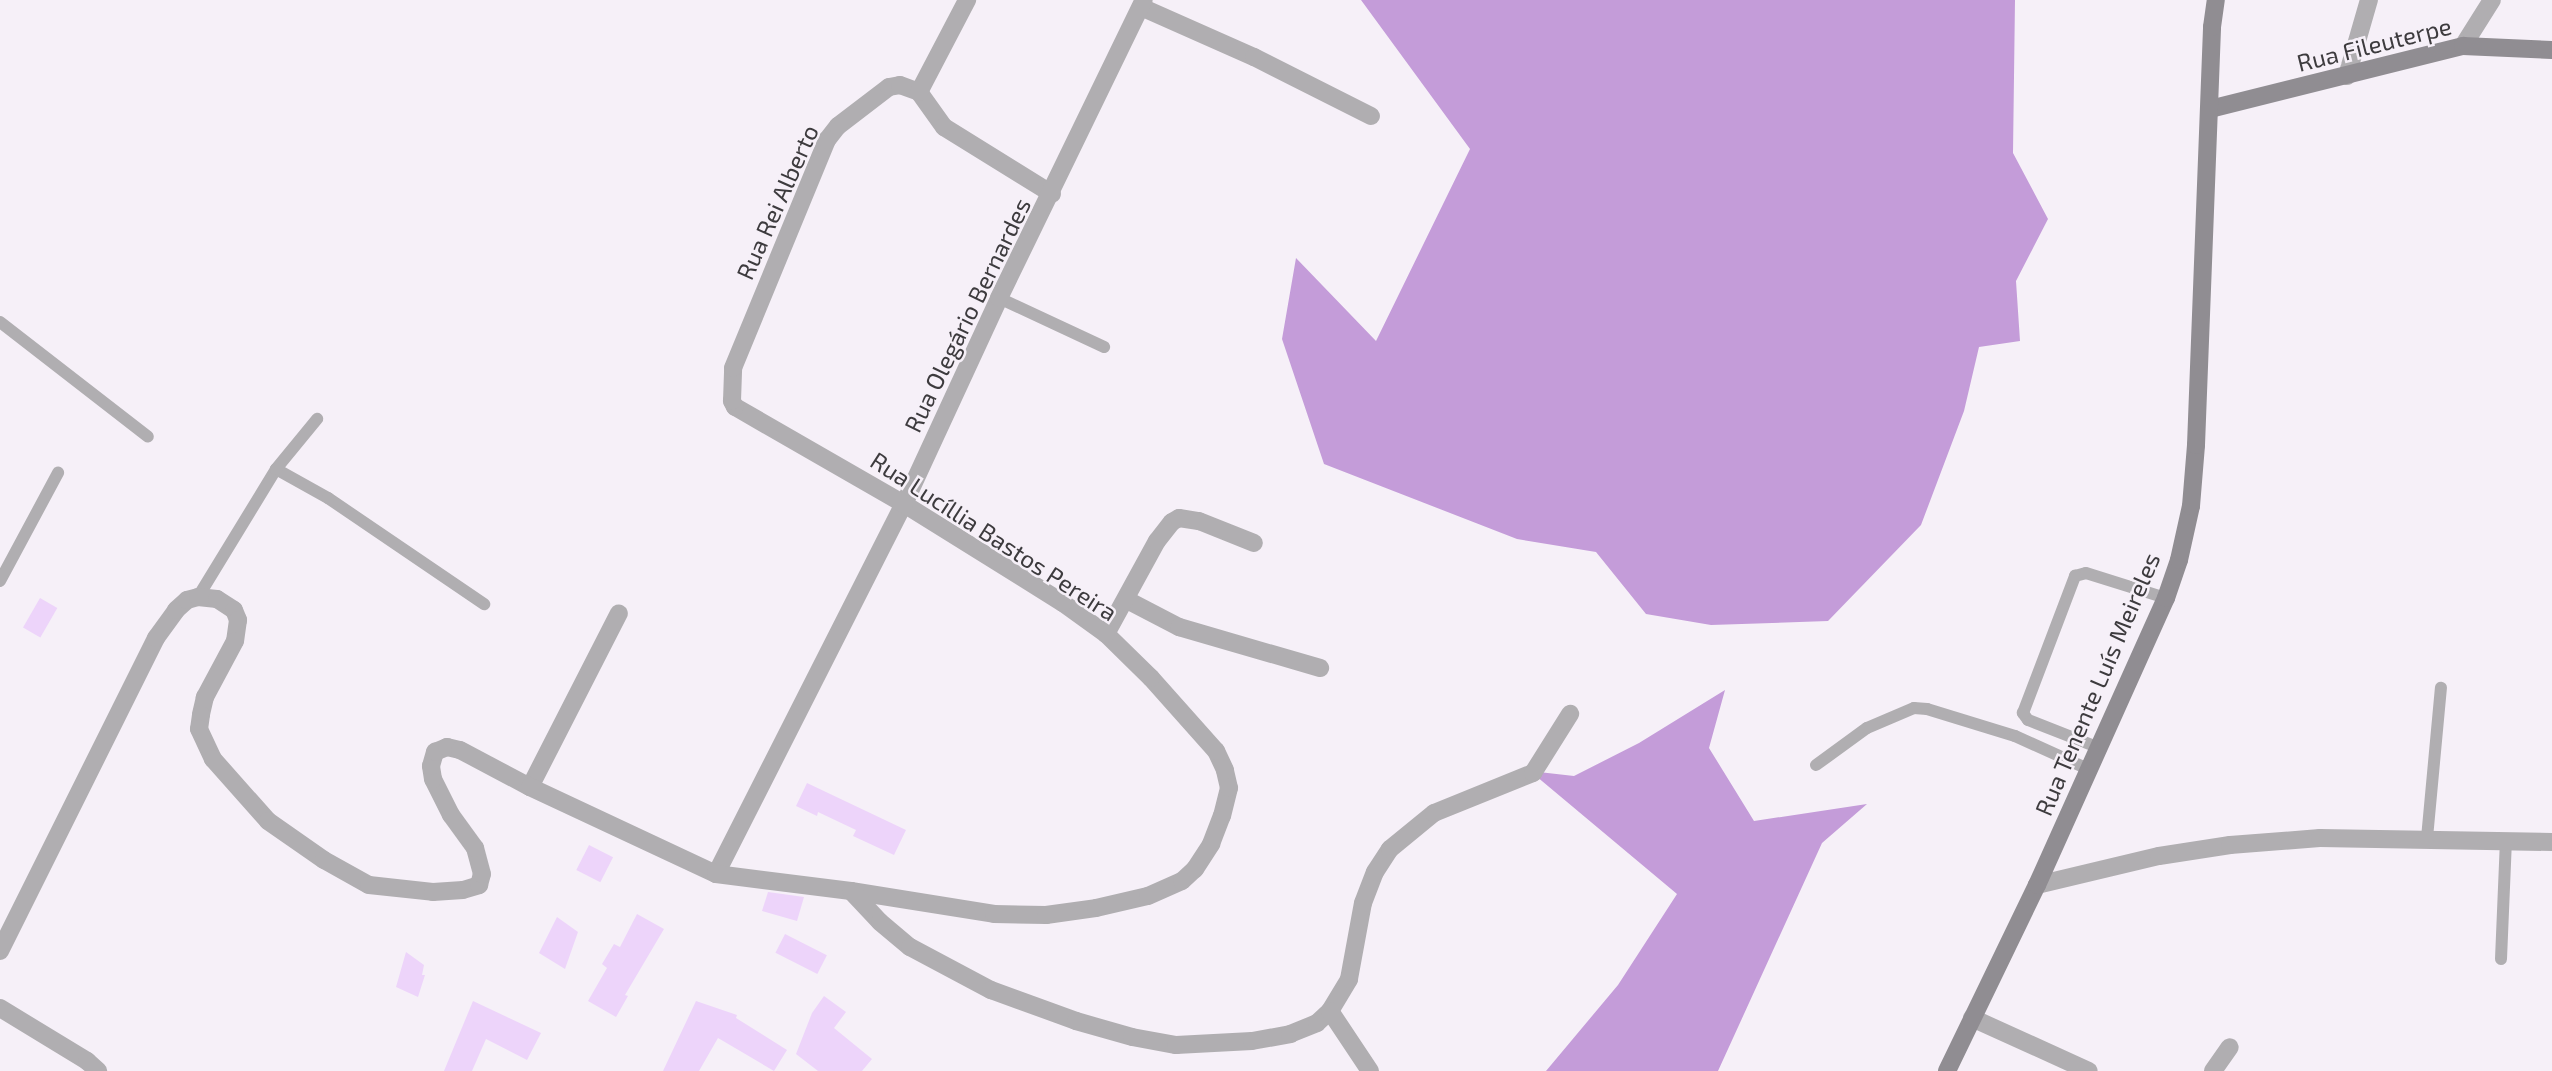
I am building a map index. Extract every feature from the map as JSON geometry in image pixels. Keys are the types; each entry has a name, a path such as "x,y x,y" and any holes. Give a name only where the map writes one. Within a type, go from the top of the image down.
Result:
{"main road":[{"name":"Rua Tenente Luís Meireles","path":"1947,1071 2037,886 2166,598 2179,560 2192,506 2217,0"},
{"name":"Rua Fileuterpe","path":"2210,109 2463,46 2552,50"}],"street":[{"path":"967,0 919,92 944,127 1052,194"},
{"path":"2347,76 2369,0"},
{"path":"2463,46 2492,0"},
{"path":"1142,3 1371,116"},
{"name":"Rua Olegário Bernardes","path":"716,874 904,504 999,298 1052,194 1142,3"},
{"name":"Rua Rei Alberto","path":"735,407 730,391 733,368 827,139 838,126 889,87 900,85 919,92"},
{"name":"Rua Lucíllia Bastos Pereira","path":"198,597 217,599 234,610 238,621 235,641 205,697 199,729 204,743 229,779 268,821 324,860 369,885 433,892 463,890 479,885 480,864 475,848 451,815 433,779 431,766 435,752 447,747 460,750 530,788 716,874 851,891 995,914 1046,915 1096,908 1147,896 1182,881 1195,869 1211,844 1222,816 1229,788 1225,770 1216,751 1185,715 1106,634 1063,603 904,504 735,407"},
{"path":"1106,634 1157,541 1172,522 1179,518 1199,521 1254,543"},
{"path":"0,951 156,638 176,610 187,600 198,597"},
{"path":"1127,600 1179,627 1320,667"},
{"path":"530,788 619,613"},
{"path":"851,891 900,939 943,966 991,990 1132,1037 1176,1045 1252,1041 1290,1034 1317,1023 1330,1011 1349,979 1363,903 1376,872 1390,849 1434,813 1533,773 1570,714"},
{"path":"2037,886 2159,856 2230,845 2320,838 2552,842"},
{"path":"0,1008 87,1060 98,1071"},
{"path":"1330,1011 1370,1071"},
{"path":"1972,1018 2089,1071"},
{"path":"2213,1071 2230,1046"}],"lane":[{"path":"999,298 1104,347"},
{"path":"0,322 148,437"},
{"path":"198,597 276,468 317,419"},
{"path":"276,468 328,498 484,604"},
{"path":"0,581 58,473"},
{"path":"2097,747 2028,720 2023,713 2075,576 2086,573 2166,598"},
{"path":"2427,838 2441,688"},
{"path":"1816,765 1867,728 1914,708 1927,709 2015,736 2088,769"},
{"path":"2501,959 2506,841"}],"shaded area":[{"path":"1361,0 2015,0 2013,153 2048,219 2016,281 2020,341 1979,347 1964,411 1921,525 1828,621 1711,625 1646,614 1596,552 1517,539 1324,464 1282,339 1296,258 1376,341 1470,149"},
{"path":"1725,690 1709,748 1754,821 1867,804 1822,843 1718,1071 1546,1071 1618,985 1677,894 1530,771 1574,776 1639,743"}],"building":[{"path":"40,598 57,608 40,637 23,627"},
{"path":"807,783 906,830 894,855 853,836 856,830 818,812 817,816 796,806"},
{"path":"589,845 613,857 600,882 576,870"},
{"path":"768,892 804,897 797,921 762,911"},
{"path":"637,914 664,929 625,995 628,996 616,1017 588,1001 607,968 602,964 614,944 620,947"},
{"path":"557,917 578,932 565,969 539,953"},
{"path":"785,934 827,955 817,974 775,953"},
{"path":"406,952 424,965 422,975 425,975 418,997 396,987"},
{"path":"824,996 846,1012 834,1028 872,1059 862,1071 818,1071 796,1054 812,1013"},
{"path":"473,1001 541,1033 527,1060 486,1039 472,1071 444,1071"},
{"path":"696,1001 737,1015 736,1018 787,1050 774,1071 718,1038 699,1071 663,1071"}]}
